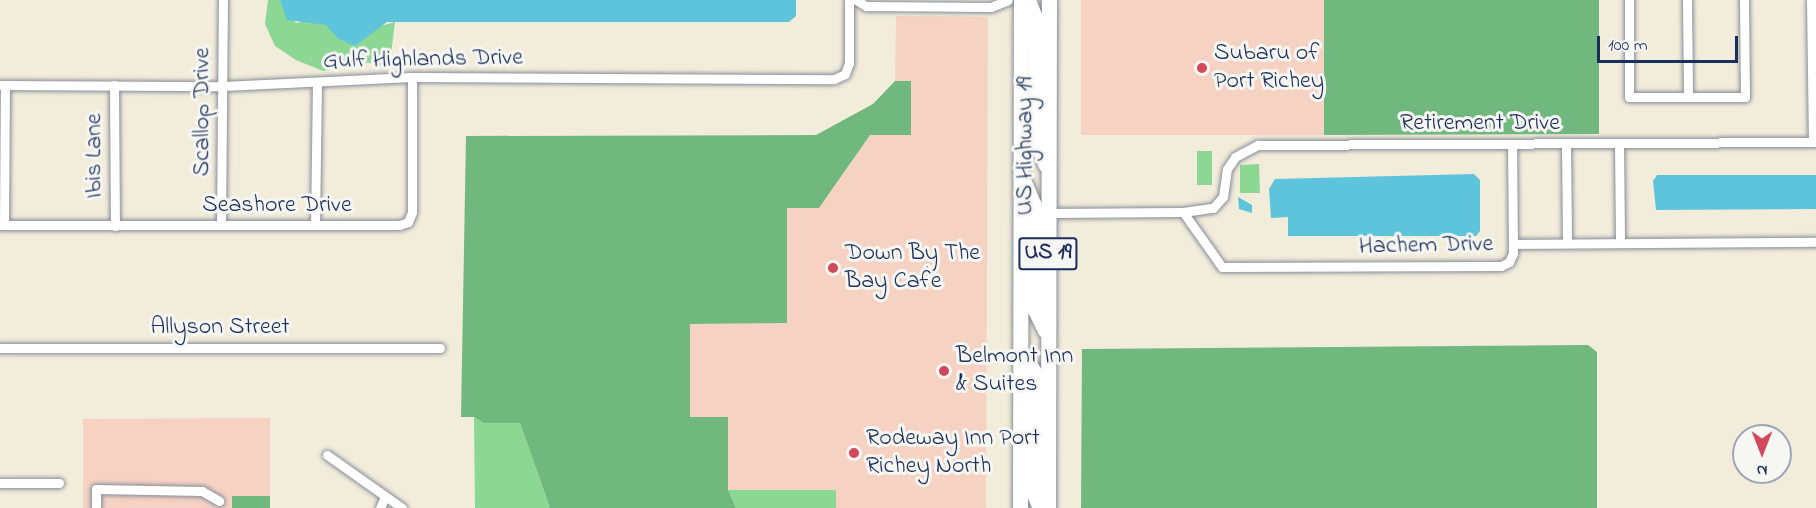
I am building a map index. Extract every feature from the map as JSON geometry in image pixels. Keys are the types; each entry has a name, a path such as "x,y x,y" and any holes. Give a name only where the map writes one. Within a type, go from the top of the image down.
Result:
{"highway":[{"name":"US Highway 19","path":"1020,508 1021,0"},
{"path":"1028,0 1035,16 1036,139 1048,172"},
{"name":"US Highway 19","path":"1047,508 1048,0"},
{"path":"1020,174 1034,205 1034,308 1048,336"},
{"path":"1020,350 1034,372 1034,494 1040,508"}],"street":[{"name":"Scallop Drive","path":"221,225 223,0"},
{"name":"Gulf Highlands Drive","path":"2,85 223,86 412,77 834,80 845,74 849,63 849,0"},
{"path":"856,0 866,6 969,7 991,7 1008,0"},
{"path":"1629,0 1629,97 1745,97 1744,0"},
{"path":"1687,0 1688,97"},
{"path":"1811,0 1815,142"},
{"name":"Seashore Drive","path":"2,225 399,225 408,222 412,213 412,77"},
{"path":"315,225 317,82"},
{"path":"2,85 2,225"},
{"name":"Ibis Lane","path":"114,85 115,226"},
{"name":"Retirement Drive","path":"1183,213 1214,208 1223,197 1227,169 1235,157 1258,145 1815,142"},
{"path":"1619,143 1620,243"},
{"path":"1512,144 1513,244"},
{"path":"1566,144 1567,243"},
{"path":"1049,213 1183,213"},
{"name":"Hachem Drive","path":"1183,213 1222,267 1501,266 1509,262 1513,244 1816,242"},
{"name":"Allyson Street","path":"0,348 440,348"},
{"path":"327,455 402,508"},
{"path":"0,483 59,483"},
{"path":"96,508 96,489 202,491 219,501"},
{"path":"380,508 386,497"}],"shaded area":[{"name":"Subaru of Port Richey","path":"1081,0 1324,0 1324,135 1081,135"},
{"path":"896,16 988,17 986,508 836,508 836,490 728,490 728,418 690,418 690,324 787,323 787,208 819,208 870,135 911,135 911,81 895,81"},
{"path":"270,418 270,496 232,496 232,508 83,508 83,419"}],"green space":[{"path":"268,0 280,0 296,23 311,20 327,25 337,38 395,22 390,62 381,65 359,61 323,71 296,60 275,46 265,24"},
{"path":"1324,0 1599,0 1599,134 1324,135"},
{"path":"895,81 911,81 911,135 870,135 819,208 787,208 787,323 690,324 690,417 728,417 728,490 736,508 550,508 520,423 484,423 474,417 461,417 466,136 816,135 873,104"},
{"path":"1197,151 1212,151 1212,185 1197,185"},
{"path":"1259,164 1260,193 1240,193 1240,165"},
{"path":"1588,345 1597,352 1597,508 1081,508 1082,349"},
{"path":"474,417 484,423 520,423 550,508 475,508"},
{"path":"728,490 836,490 836,508 736,508"},
{"path":"232,496 270,496 270,508 232,508"}],"water":[{"path":"280,0 796,0 796,16 789,22 387,22 355,46 337,38 326,25 287,20"},
{"path":"1474,174 1480,180 1480,231 1476,236 1288,236 1288,217 1271,218 1269,189 1275,179"},
{"path":"1657,175 1816,175 1816,209 1656,210 1653,181"},
{"path":"1238,197 1252,205 1252,213 1239,209"}],"place":[{"name":"Subaru of Port Richey","path":"1202,68"},
{"name":"Down By The Bay Cafe","path":"833,268"},
{"name":"Belmont Inn & Suites","path":"944,371"},
{"name":"Rodeway Inn Port Richey North","path":"854,453"}]}
